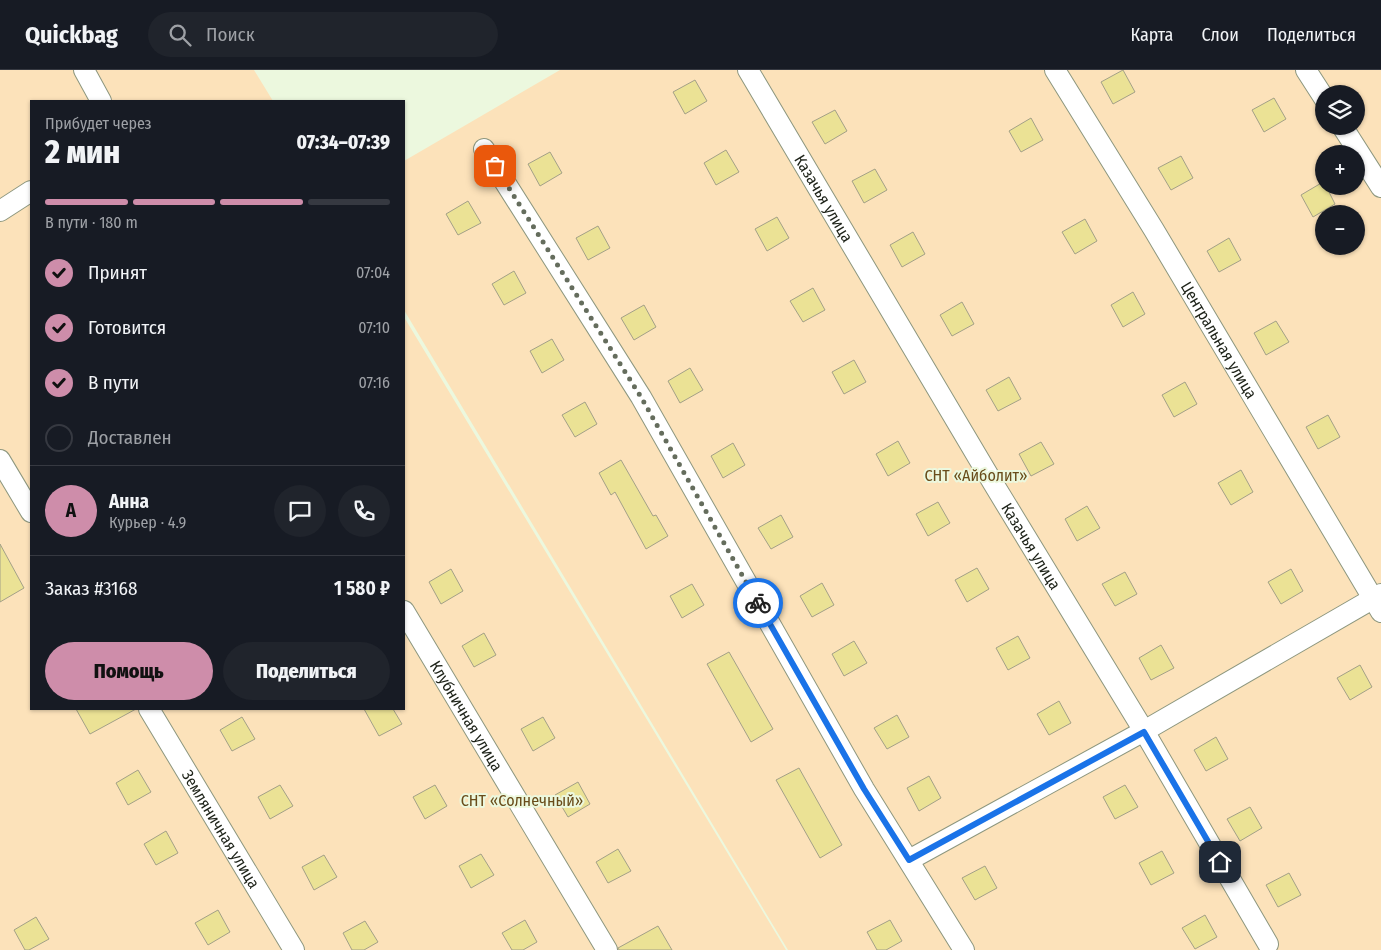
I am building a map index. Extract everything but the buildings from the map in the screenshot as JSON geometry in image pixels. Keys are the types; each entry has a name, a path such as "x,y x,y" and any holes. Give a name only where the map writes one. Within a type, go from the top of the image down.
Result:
{"street":[{"path":"84,70 100,100"},
{"name":"Казачья улица","path":"748,70 1144,732 1268,944"},
{"name":"Центральная улица","path":"1055,70 1154,230 1378,602"},
{"path":"1306,70 1316,85"},
{"path":"1348,135 1381,187"},
{"path":"484,149 641,397 864,789 964,950"},
{"path":"0,211 30,192"},
{"path":"0,460 30,510"},
{"path":"909,860 1378,602"},
{"name":"Клубничная улица","path":"405,613 607,950"},
{"name":"Земляничная улица","path":"150,710 294,950"}],"green space":[{"name":"СНТ «Солнечный»","path":"0,70 254,70 272,100 30,100 30,710 405,710 405,319 786,950 0,950"},
{"name":"СНТ «Айболит»","path":"560,70 1381,70 1381,950 788,950 405,312 405,160"}],"way so far":[{"path":"495,166 641,397 758,603"}],"route":[{"path":"758,603 864,789 909,860 1144,732 1220,862"}]}
